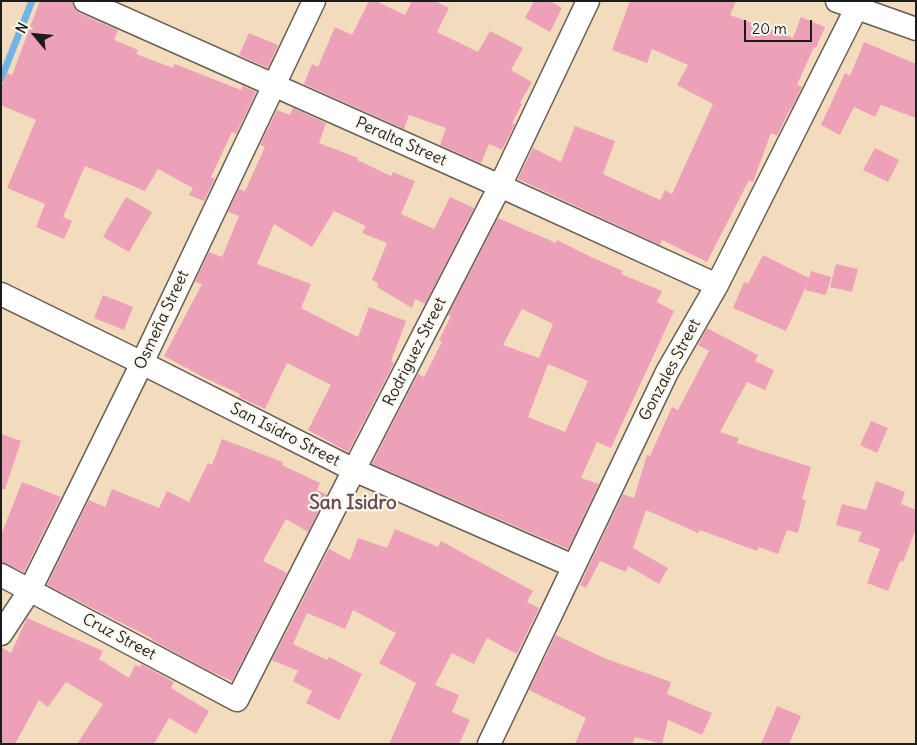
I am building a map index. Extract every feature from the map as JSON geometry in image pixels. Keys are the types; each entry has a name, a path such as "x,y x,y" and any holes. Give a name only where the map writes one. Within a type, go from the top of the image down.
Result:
{"street":[{"name":"Peralta Street","path":"85,1 717,285"},
{"name":"Osmeña Street","path":"1,634 30,590 142,362 314,1"},
{"name":"Rodriguez Street","path":"237,700 500,186 588,1"},
{"path":"851,4 916,29"},
{"name":"Gonzales Street","path":"489,744 667,372 717,285 851,4"},
{"name":"San Isidro Street","path":"1,294 142,362 354,470 573,566"},
{"name":"Cruz Street","path":"1,575 237,700"}],"building":[{"path":"40,1 72,1 74,8 79,13 118,30 114,40 138,50 136,54 173,68 175,64 241,90 243,86 256,92 236,134 232,132 211,177 215,179 204,201 189,195 193,188 158,169 145,191 85,166 63,217 72,221 64,239 36,227 45,204 7,188 36,120 1,105 1,88 7,73 12,75"},
{"path":"369,1 376,1 405,15 412,1 435,1 449,8 437,32 478,52 490,31 523,48 511,70 532,82 520,103 522,104 512,123 515,124 502,150 489,144 481,163 440,145 446,128 409,115 404,129 304,84 312,64 318,67 335,27 352,35"},
{"path":"534,1 550,1 562,8 550,32 525,18"},
{"path":"630,1 736,1 730,15 793,38 801,17 825,27 797,85 802,87 791,109 777,136 771,133 753,182 749,180 707,262 662,240 660,245 518,179 533,148 561,162 575,126 615,141 603,174 660,200 665,190 672,194 713,104 677,85 688,65 652,49 647,63 612,50"},
{"path":"249,33 278,45 268,68 239,55"},
{"path":"864,42 916,64 916,118 881,105 875,117 854,107 840,135 821,125 845,73 850,76"},
{"path":"293,108 326,123 319,143 358,158 357,160 391,176 393,172 415,181 401,214 434,229 450,197 474,208 425,304 415,299 412,308 377,287 378,283 372,280 387,243 362,233 366,226 334,211 312,247 274,224 257,264 311,284 301,308 358,337 369,307 406,321 391,361 394,363 348,452 308,430 331,385 287,363 265,409 239,397 240,394 164,356 202,284 195,282 209,252 222,257 239,216 228,212 239,189 245,191 265,147 260,145 277,110 290,115"},
{"path":"875,148 899,160 888,182 863,170"},
{"path":"126,197 152,212 129,252 103,237"},
{"path":"498,218 556,243 557,240 623,271 621,274 662,291 657,302 674,311 611,448 597,442 581,478 599,484 568,549 372,464 418,374 424,377 442,342 439,340 451,316 448,315","holes":["522,309 553,324 539,358 503,345","548,364 588,381 565,432 528,417"]},
{"path":"763,255 809,278 811,271 831,277 826,295 805,290 807,284 786,331 733,308 744,282 748,284"},
{"path":"836,264 858,269 852,292 830,287"},
{"path":"103,295 133,307 124,330 94,318"},
{"path":"707,328 758,355 755,361 774,370 765,390 747,382 720,432 739,438 737,443 811,467 802,499 806,500 798,533 787,530 778,554 759,547 757,551 700,530 698,533 646,510 633,548 668,568 659,584 628,566 626,572 600,561 586,588 580,585 623,494 634,498 647,455 650,456 672,407 678,410 709,351 698,345"},
{"path":"871,421 888,428 877,453 860,445"},
{"path":"1,434 21,441 5,489 1,489"},
{"path":"222,439 283,462 282,465 320,483 317,490 327,495 308,532 286,519 263,561 287,573 232,681 47,585 89,500 105,507 112,489 159,508 167,491 189,502 208,463 212,465"},
{"path":"876,481 905,492 901,504 916,510 916,529 903,562 900,561 888,591 867,583 880,549 858,541 862,532 836,525 842,504 866,510"},
{"path":"22,482 61,497 24,572 1,562 1,535"},
{"path":"395,529 438,547 441,541 533,591 527,602 539,608 517,654 487,638 474,664 452,653 435,685 459,695 452,712 470,720 459,744 389,744 416,683 379,663 396,633 353,610 345,629 307,613 293,644 327,660 329,657 362,674 339,720 306,703 312,691 293,681 298,671 272,660 329,549 350,560 358,538 387,548"},
{"path":"27,618 103,651 99,659 129,678 135,665 140,667 141,664 174,682 171,688 209,711 196,734 169,718 154,744 77,744 103,704 66,682 48,707 39,700 15,744 1,744 1,647 11,653"},
{"path":"556,635 604,658 671,682 667,694 712,713 702,735 668,720 662,744 635,737 632,744 575,744 586,718 529,690"},
{"path":"777,706 801,716 789,744 761,744"}],"waterway":[{"path":"1,79 32,1"}],"district":[{"name":"San Isidro","path":"353,504"}]}
